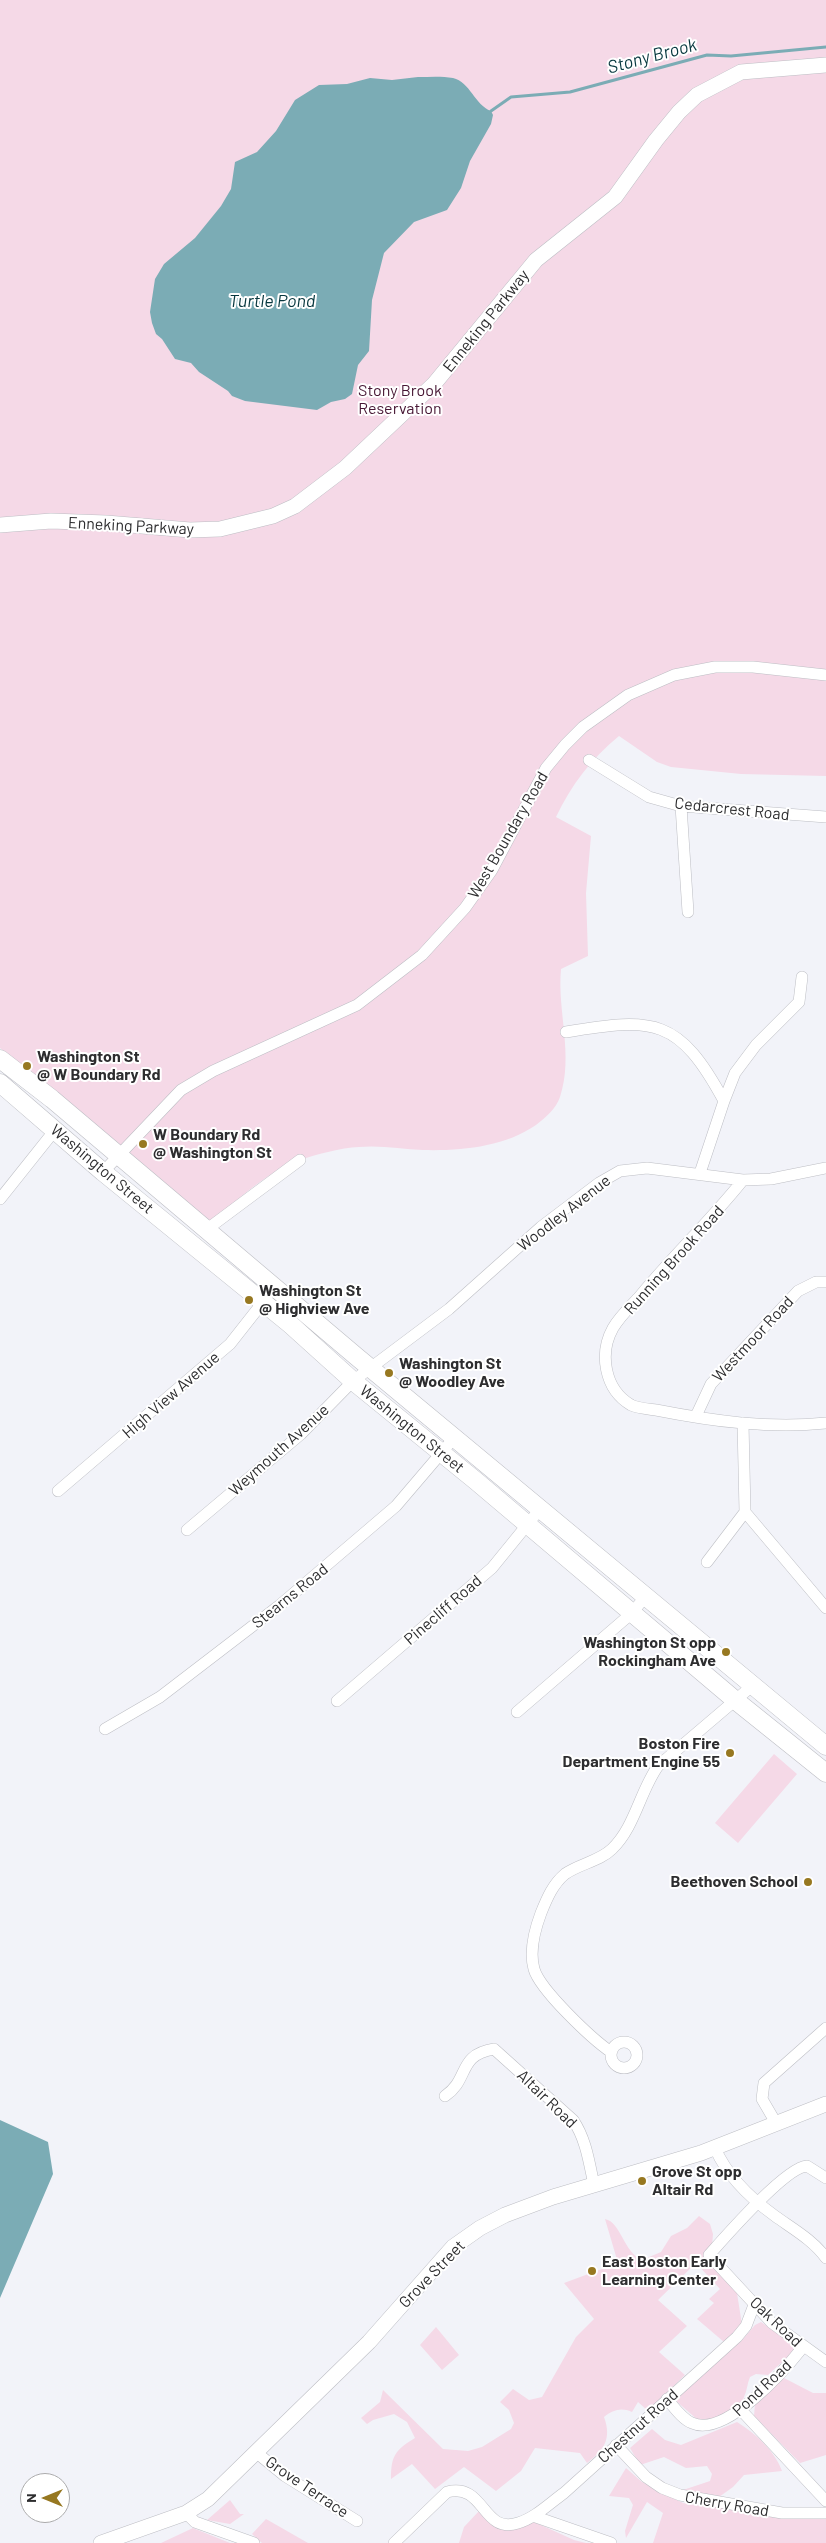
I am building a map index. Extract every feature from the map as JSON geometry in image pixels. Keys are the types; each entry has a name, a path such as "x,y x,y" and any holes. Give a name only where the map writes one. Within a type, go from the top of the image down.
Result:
{"main road":[{"name":"Enneking Parkway","path":"0,525 51,521 106,523 190,530 220,529 273,516 295,506 344,468 434,384 536,260 615,197 656,140 679,112 697,95 741,72 826,65"},
{"name":"Washington Street","path":"0,1059 119,1156 371,1369 826,1746"},
{"name":"Washington Street","path":"0,1083 103,1172 263,1303 353,1381 476,1481 527,1526 826,1774"},
{"name":"Grove Street","path":"101,2543 186,2513 208,2499 368,2342 453,2247 480,2228 505,2215 594,2185 715,2148 826,2104"}],"street":[{"name":"West Boundary Road","path":"103,1172 181,1090 213,1071 357,1005 422,955 465,908 492,870 546,768 583,727 628,694 674,675 715,667 752,667 826,676"},
{"name":"Cedarcrest Road","path":"589,760 648,797 680,806 826,818"},
{"path":"680,806 688,912"},
{"path":"700,1173 735,1073 750,1052 799,1002 802,977"},
{"path":"566,1032 607,1025 634,1024 662,1029 684,1042 706,1068 724,1101"},
{"path":"0,1199 55,1130"},
{"path":"206,1230 300,1160"},
{"name":"Woodley Avenue","path":"371,1369 449,1309 541,1227 599,1183 620,1171 647,1168 700,1173 743,1180 771,1179 826,1168"},
{"name":"Running Brook Road","path":"743,1180 718,1212 661,1269 613,1328 605,1347 604,1364 613,1387 631,1405 743,1423 805,1426 826,1424"},
{"name":"Westmoor Road","path":"696,1416 711,1384 798,1291 816,1282 826,1282"},
{"name":"High View Avenue","path":"58,1491 230,1344 274,1287"},
{"name":"Weymouth Avenue","path":"187,1530 301,1434 353,1381 371,1369"},
{"path":"707,1562 745,1512 743,1423"},
{"name":"Stearns Road","path":"105,1729 160,1697 280,1605 396,1506 454,1438"},
{"name":"Pinecliff Road","path":"337,1701 492,1568 540,1510"},
{"path":"745,1512 826,1608"},
{"path":"517,1712 632,1613 646,1597"},
{"path":"611,2052 598,2043 548,1992 534,1970 532,1954 537,1924 549,1892 565,1874 612,1850 628,1827 648,1780 658,1766 752,1686"},
{"path":"776,2123 762,2099 764,2083 826,2028"},
{"name":"Altair Road","path":"445,2096 454,2087 474,2055 494,2049 573,2120 583,2138 594,2185"},
{"path":"715,2148 731,2176 759,2203 809,2241 826,2258"},
{"path":"759,2203 799,2168 811,2168 826,2178"},
{"name":"Oak Road","path":"759,2203 709,2255 738,2284 754,2305 803,2347 826,2362"},
{"name":"Chestnut Road","path":"394,2543 447,2492 454,2490 467,2492 479,2502 492,2520 505,2526 517,2524 533,2516 564,2493 737,2336 746,2326 754,2305"},
{"name":"Pond Road","path":"667,2400 686,2420 697,2425 717,2424 740,2409 774,2381 803,2347"},
{"path":"740,2409 826,2501"},
{"name":"Cherry Road","path":"616,2445 646,2477 662,2488 680,2495 782,2513 826,2513"},
{"name":"Grove Terrace","path":"257,2453 285,2476 357,2521"},
{"path":"186,2513 195,2522 254,2543"},
{"path":"533,2516 611,2543"}],"green space":[{"name":"Stony Brook Reservation","path":"0,0 826,0 826,776 741,774 671,767 657,762 619,736 591,763 575,783 556,817 591,836 586,893 588,956 561,969 560,985 566,1065 560,1097 547,1116 524,1132 496,1143 452,1150 367,1147 337,1150 300,1160 261,1181 238,1199 206,1230 0,1048"},
{"path":"774,1754 797,1774 738,1843 715,1823"},
{"path":"699,2216 710,2224 713,2234 712,2247 737,2293 742,2325 724,2342 697,2319 714,2303 709,2299 720,2289 696,2263 658,2300 687,2326 659,2352 685,2375 648,2411 638,2402 632,2412 617,2410 604,2417 607,2438 602,2449 593,2458 587,2463 580,2453 535,2448 521,2471 496,2491 464,2467 435,2489 412,2464 391,2479 393,2459 403,2446 415,2438 407,2422 394,2414 373,2420 367,2424 361,2418 380,2402 383,2390 443,2449 468,2451 482,2447 511,2429 514,2423 509,2410 500,2402 513,2389 529,2400 542,2397 576,2337 594,2319 564,2283 618,2263 605,2219 615,2226 631,2251 642,2260 661,2252 671,2236 687,2228"},
{"path":"761,2322 792,2343 794,2351 768,2375 756,2374 750,2377 741,2403 732,2412 699,2421 675,2400 743,2339 755,2325"},
{"path":"436,2327 459,2355 442,2370 420,2345"},
{"path":"784,2378 813,2393 826,2393 826,2455 800,2463 754,2416 755,2404"},
{"path":"737,2422 764,2443 775,2456 782,2471 744,2475 733,2487 719,2497 677,2492 710,2481 712,2474 707,2466 686,2468 664,2457 640,2465 630,2448 652,2429 665,2440 681,2445"},
{"path":"626,2468 642,2482 683,2503 757,2512 777,2518 826,2515 826,2543 653,2543 663,2513 647,2502 626,2538 625,2531 633,2505 629,2498 609,2496"},
{"path":"230,2500 240,2514 244,2514 230,2524 207,2520"},
{"path":"479,2511 491,2524 502,2529 514,2527 530,2520 574,2540 586,2543 459,2543 464,2527"},
{"path":"266,2519 308,2543 262,2543 252,2534"},
{"path":"193,2528 230,2543 161,2543"}],"water":[{"name":"Turtle Pond","path":"444,77 459,80 493,115 491,124 470,161 461,188 447,210 414,222 384,253 372,300 369,351 358,365 352,394 345,399 331,402 317,410 245,401 232,396 228,391 199,372 191,363 175,359 162,339 156,334 152,323 150,312 155,279 164,264 195,238 221,206 231,189 235,162 257,152 276,131 295,100 319,85 347,84 370,78 392,80"},
{"path":"0,2120 48,2142 53,2174 0,2298"}],"waterway":[{"name":"Stony Brook","path":"491,111 511,97 570,92 707,55 731,56 826,47"}],"place":[{"name":"Washington St @ W Boundary Rd","path":"27,1066"},
{"name":"W Boundary Rd @ Washington St","path":"143,1144"},
{"name":"Washington St @ Highview Ave","path":"249,1300"},
{"name":"Washington St @ Woodley Ave","path":"389,1373"},
{"name":"Washington St opp Rockingham Ave","path":"726,1652"},
{"name":"Boston Fire Department Engine 55","path":"730,1753"},
{"name":"Beethoven School","path":"808,1882"},
{"name":"Grove St opp Altair Rd","path":"642,2181"},
{"name":"East Boston Early Learning Center","path":"592,2271"}]}
